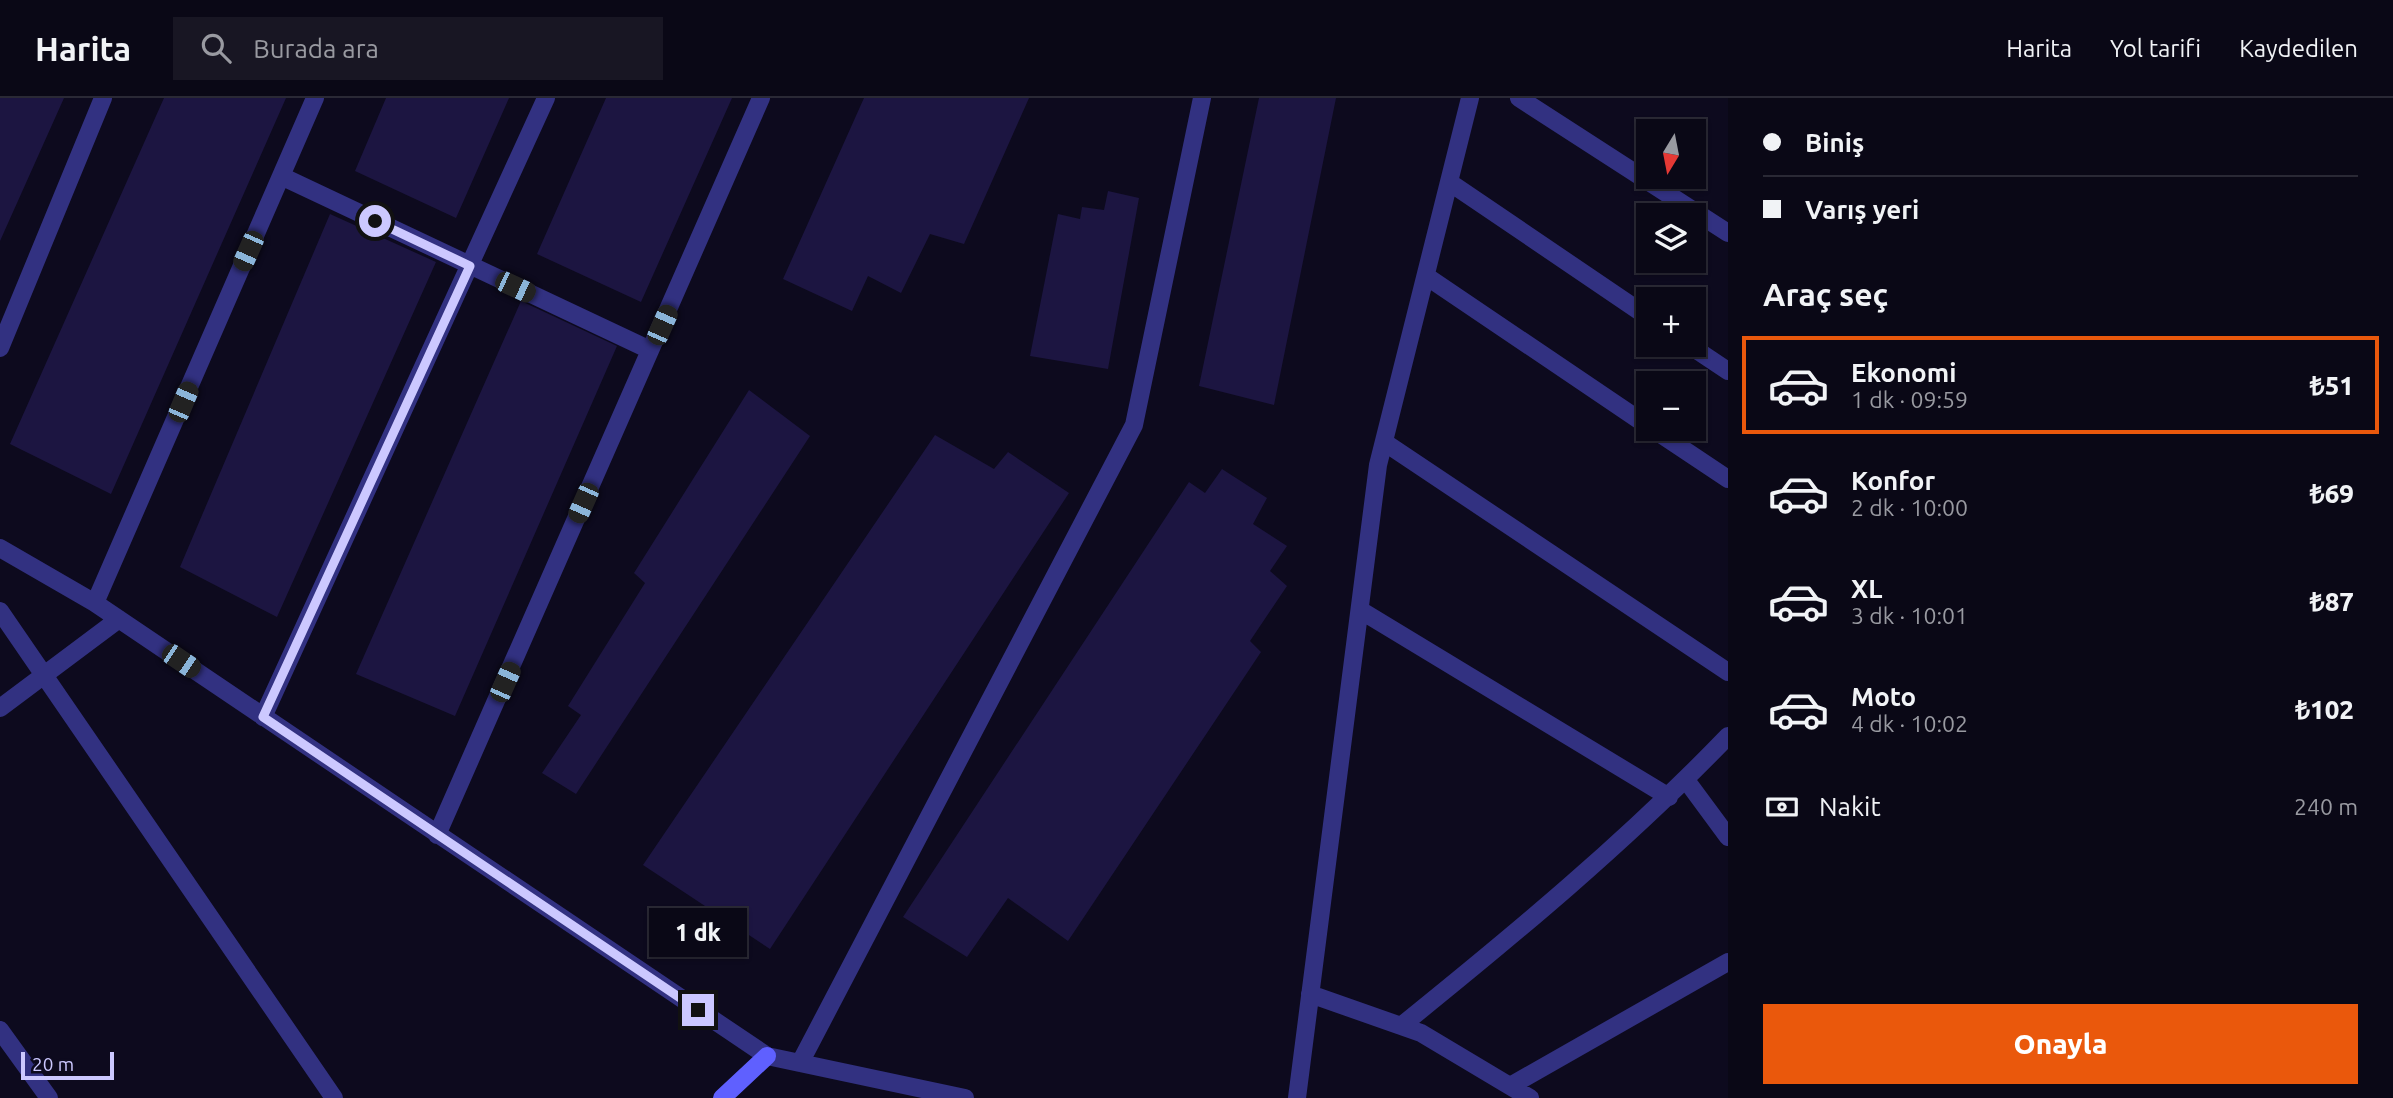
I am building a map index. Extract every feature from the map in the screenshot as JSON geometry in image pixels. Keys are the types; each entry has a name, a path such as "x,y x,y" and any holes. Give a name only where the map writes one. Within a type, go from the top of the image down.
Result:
{"main road":[{"path":"722,1098 767,1056"}],"street":[{"path":"0,348 103,98"},
{"path":"96,603 315,98"},
{"path":"263,717 546,98"},
{"path":"438,835 761,98"},
{"path":"800,1063 1134,425 1202,98"},
{"path":"1297,1098 1384,442 1470,98"},
{"path":"1519,98 1728,233"},
{"path":"281,176 650,350"},
{"path":"1449,182 1636,309"},
{"path":"1426,276 1636,418"},
{"path":"1706,356 1728,371"},
{"path":"1671,441 1728,479"},
{"path":"1384,442 1728,672"},
{"path":"0,548 96,603 767,1056 965,1098"},
{"path":"1360,610 1669,797"},
{"path":"0,611 334,1098"},
{"path":"0,708 119,619"},
{"path":"1401,1026 1517,932 1669,797 1728,736"},
{"path":"1686,780 1728,837"},
{"path":"1510,1086 1728,962"},
{"path":"1310,994 1420,1032 1530,1098"},
{"path":"0,1030 49,1098"}],"building":[{"path":"0,98 64,98 0,241"},
{"path":"164,98 286,98 111,494 10,444"},
{"path":"386,98 509,98 456,218 355,171"},
{"path":"606,98 732,98 641,302 537,254"},
{"path":"864,98 1029,98 964,244 930,234 901,293 868,276 852,311 783,279"},
{"path":"1259,98 1336,98 1274,405 1199,386"},
{"path":"1108,191 1139,198 1108,369 1030,356 1058,214 1080,219 1082,207 1104,210"},
{"path":"330,214 436,262 277,617 180,567"},
{"path":"521,301 617,346 455,716 356,674"},
{"path":"749,390 810,436 576,794 542,773 581,715 568,706 645,583 634,573"},
{"path":"935,435 994,469 1008,452 1069,493 770,949 643,865"},
{"path":"1222,469 1267,498 1253,524 1287,546 1270,571 1287,586 1250,641 1261,652 1068,941 1008,898 967,957 903,917 1189,482 1205,493"}],"route":[{"path":"375,221 470,266 263,717 698,1010"}]}
